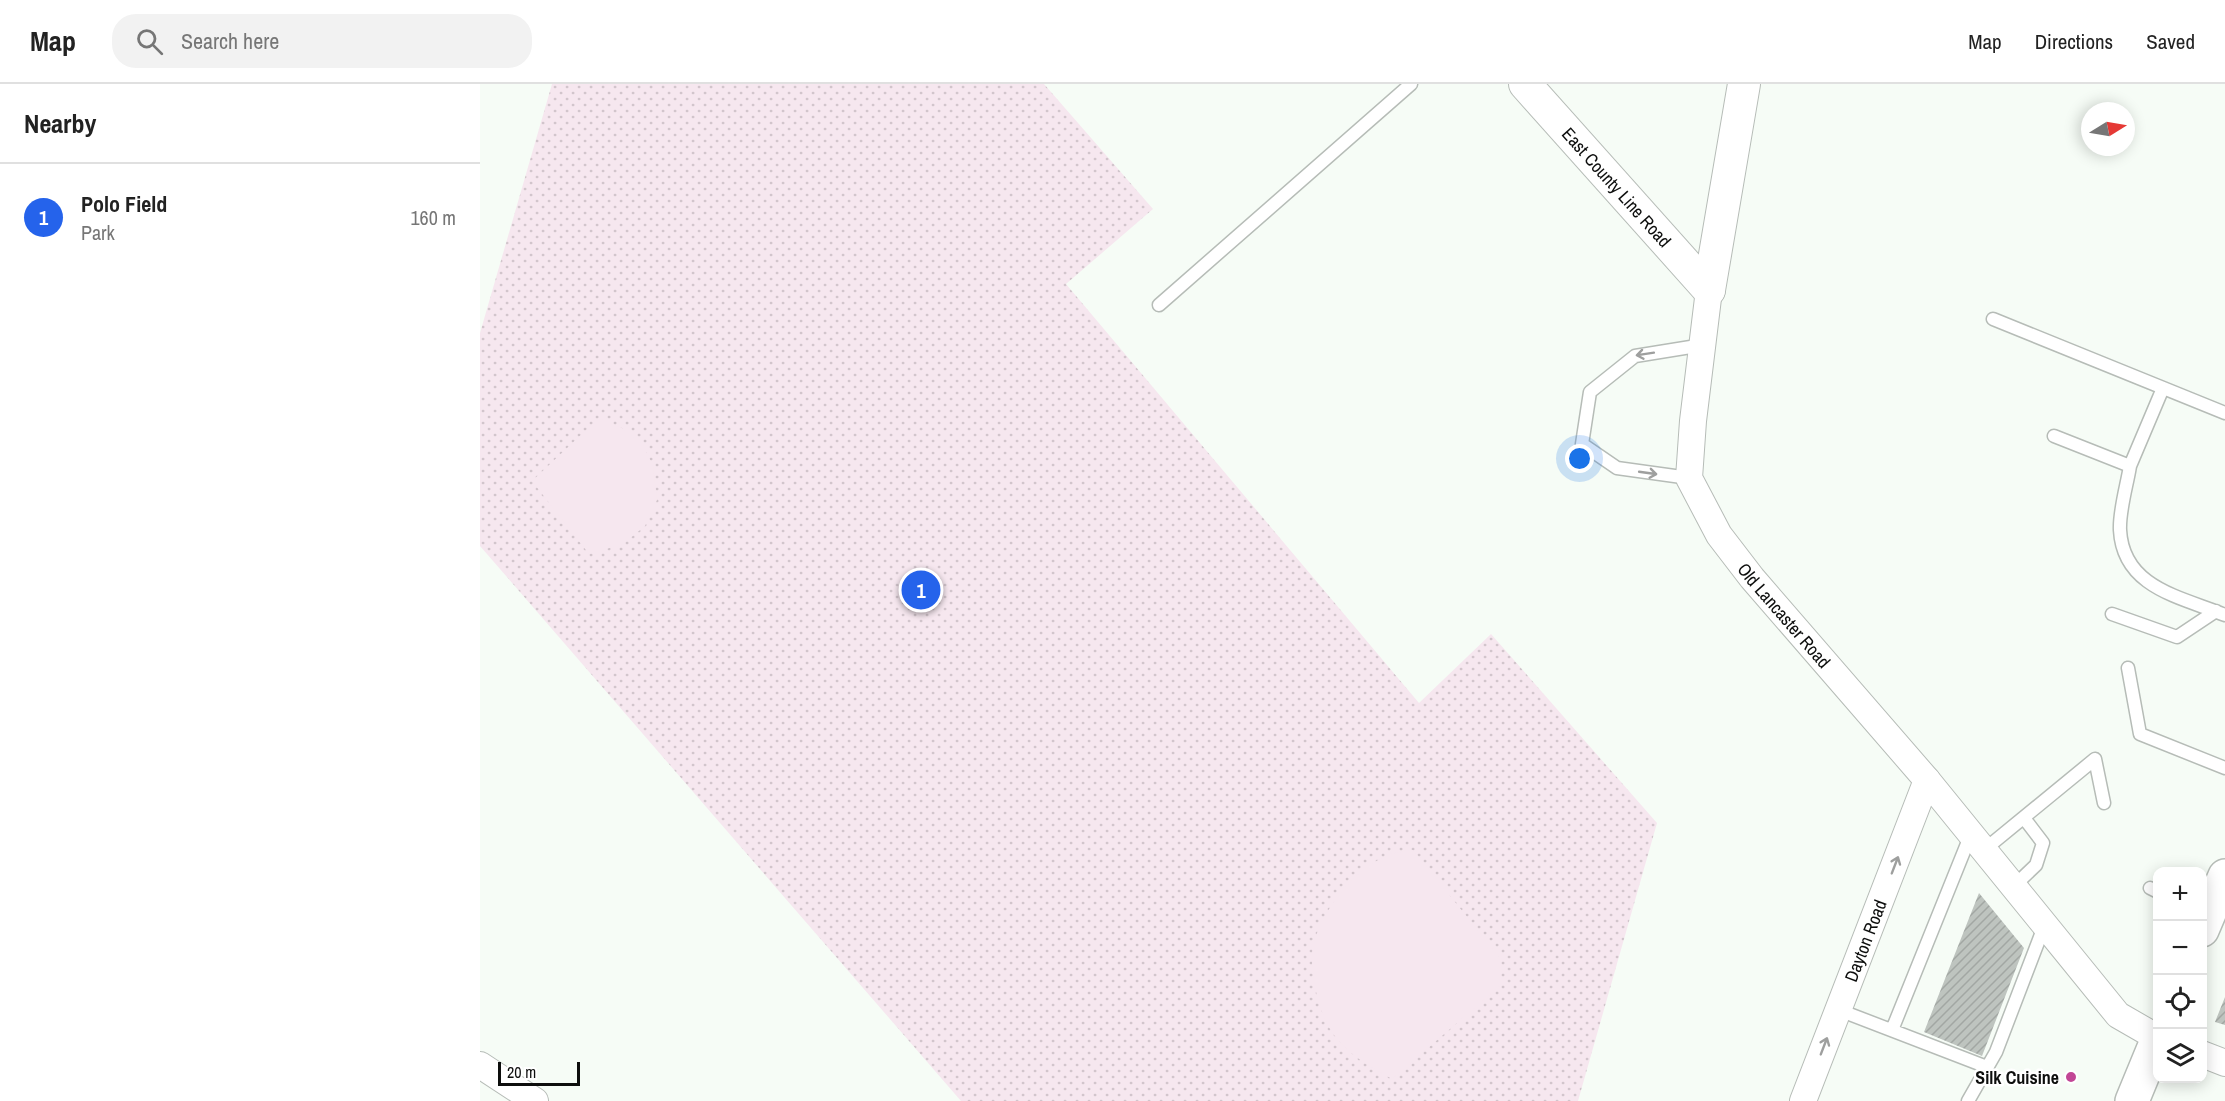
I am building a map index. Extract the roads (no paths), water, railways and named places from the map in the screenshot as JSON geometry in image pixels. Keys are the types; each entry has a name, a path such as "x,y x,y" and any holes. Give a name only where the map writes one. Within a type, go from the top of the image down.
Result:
{"highway":[{"path":"2207,914 2225,876"},
{"path":"2132,1101 2153,1048"}],"street":[{"name":"East County Line Road","path":"1525,84 1709,290"},
{"path":"1689,478 1693,421 1709,290 1744,84"},
{"name":"Old Lancaster Road","path":"1689,478 1719,535 1752,578 1928,780 2118,1015 2153,1036"},
{"name":"Dayton Road","path":"1803,1101 1928,780"},
{"path":"2207,1056 2225,1063"},
{"path":"480,1065 535,1101"}],"lane":[{"path":"1159,304 1411,84"},
{"path":"1993,319 2225,413"},
{"path":"1689,478 1617,468 1582,444 1590,392 1635,356 1703,345"},
{"path":"2163,388 2130,466 2120,529 2122,548 2130,565 2143,580 2159,590 2220,613"},
{"path":"2054,436 2130,466"},
{"path":"2112,614 2177,637 2220,613"},
{"path":"2128,668 2140,734 2225,768"},
{"path":"1892,1030 1978,842 2024,818 2095,759 2103,803"},
{"path":"2014,886 2036,865 2043,843 2024,818"},
{"path":"1968,1101 1996,1052 2045,924"},
{"path":"1839,1010 1987,1067"}],"place":[{"name":"Polo Field","path":"921,590"},
{"name":"Silk Cuisine","path":"2071,1077"}]}
